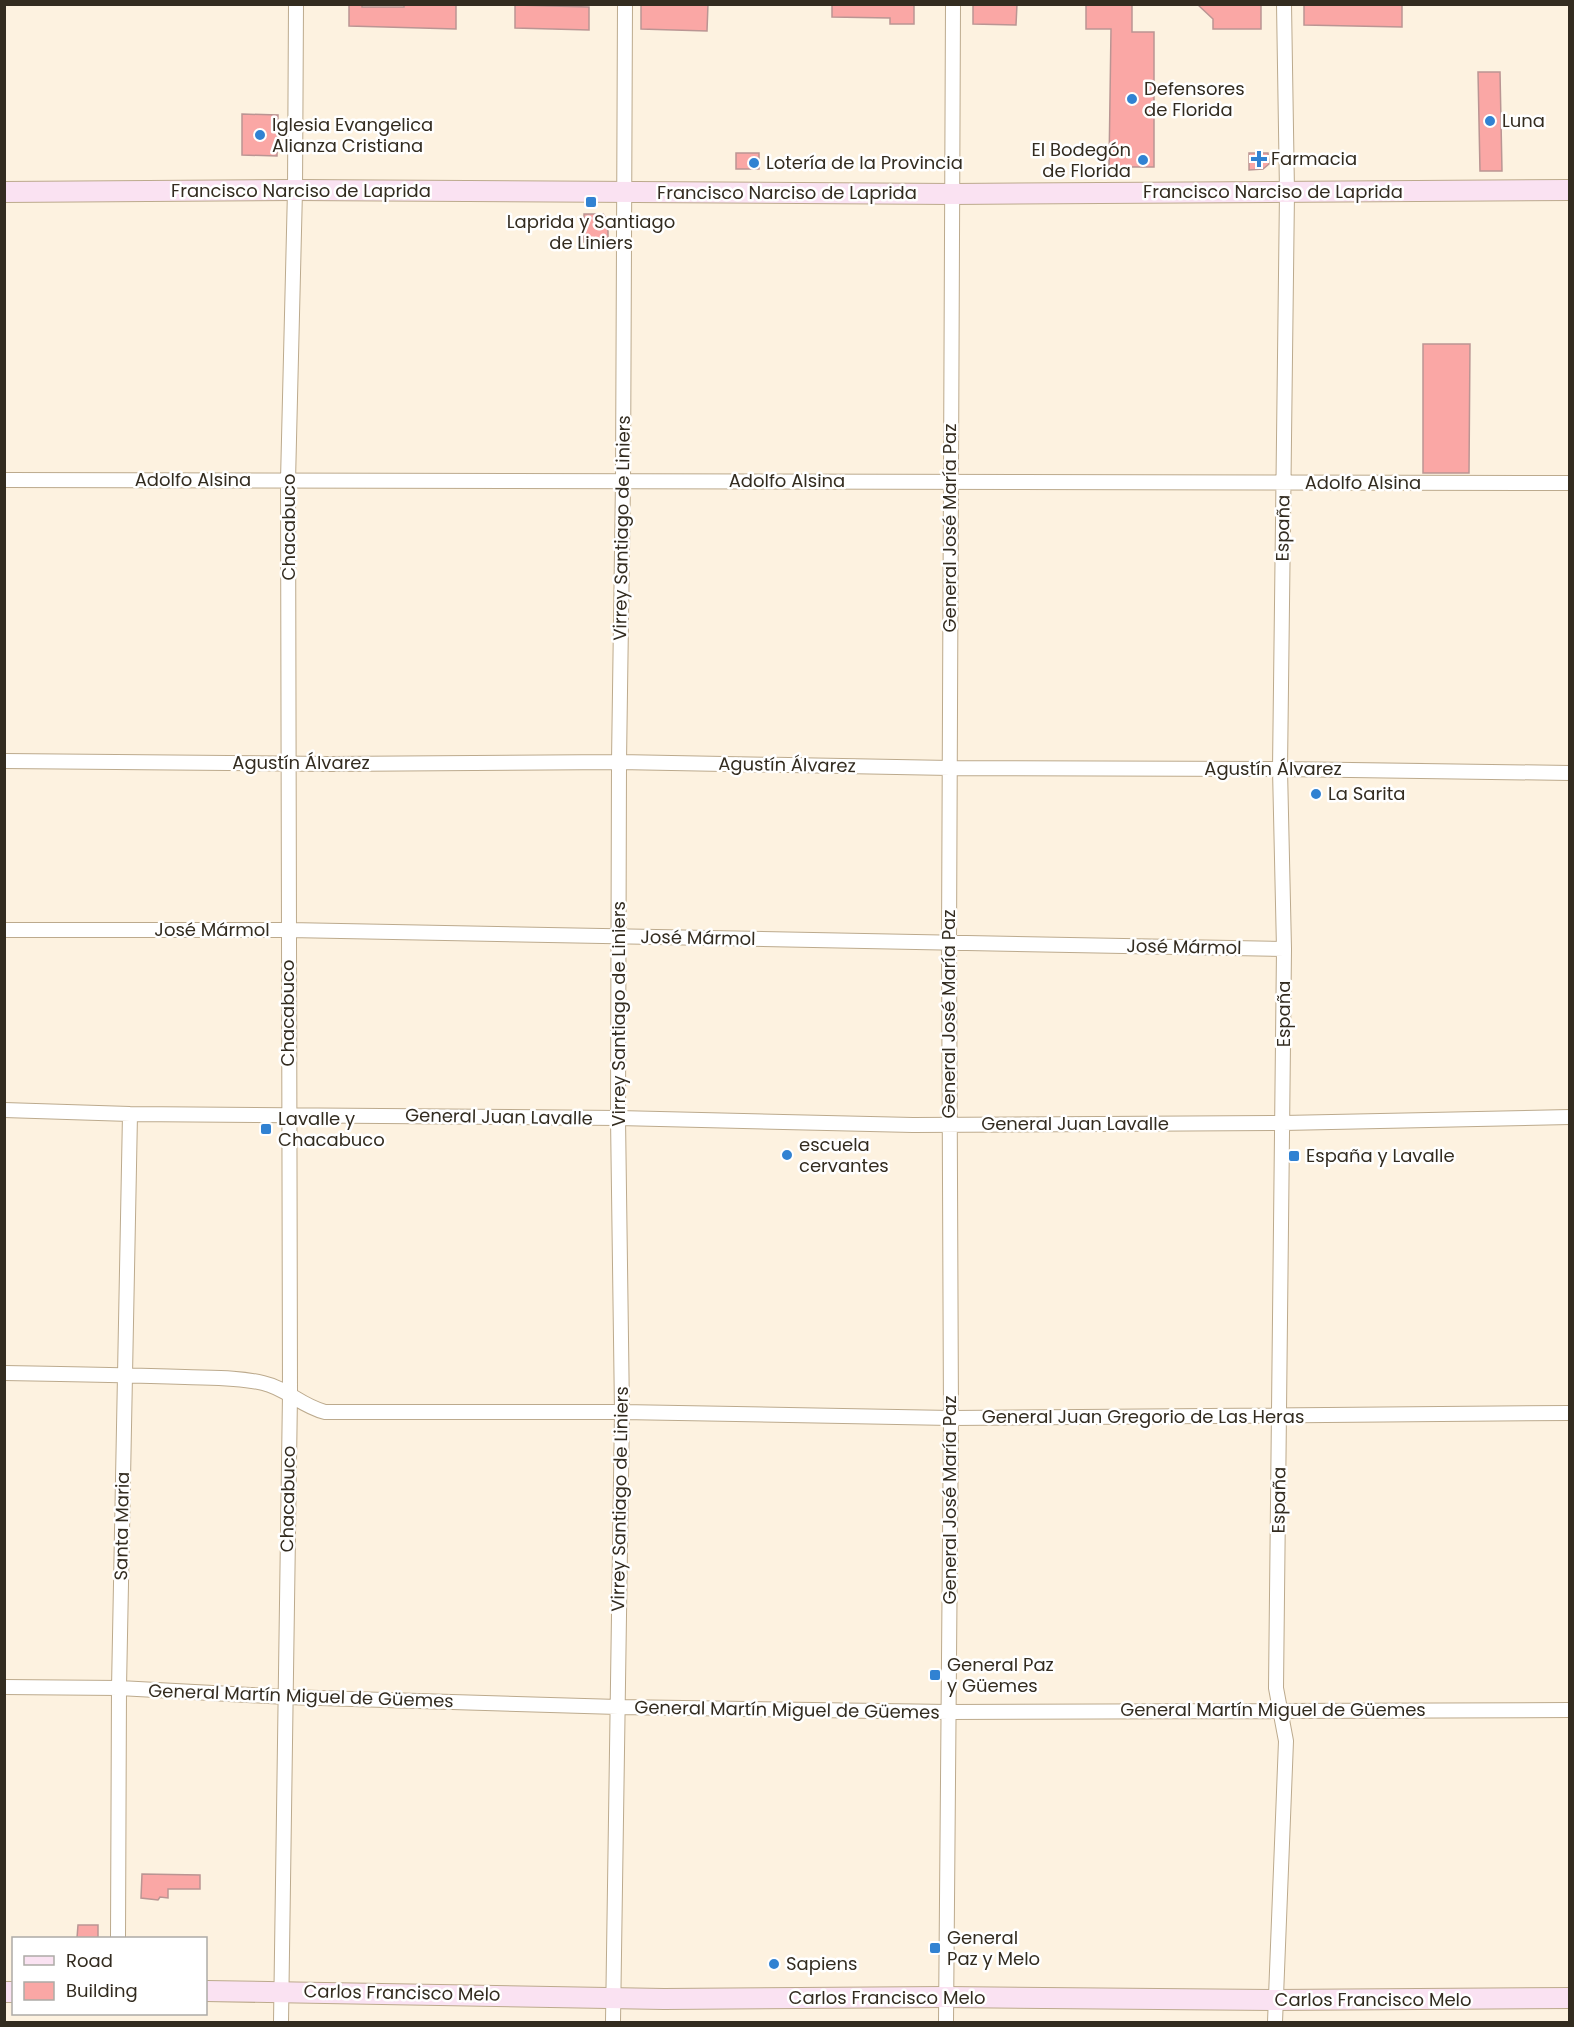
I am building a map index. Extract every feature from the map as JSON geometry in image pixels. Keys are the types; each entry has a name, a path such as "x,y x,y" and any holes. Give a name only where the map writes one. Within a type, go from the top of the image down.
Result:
{"street":[{"name":"Chacabuco","path":"281,2022 290,1394 288,481 296,190 296,4"},
{"name":"Virrey Santiago de Liniers","path":"613,2022 622,1412 618,1118 625,4"},
{"name":"General José María Paz","path":"946,2022 951,1418 949,943 953,4"},
{"name":"España","path":"1275,2022 1286,1741 1276,1688 1284,949 1280,769 1287,192 1284,4"},
{"name":"Francisco Narciso de Laprida","path":"4,192 296,190 952,194 1569,190"},
{"name":"Adolfo Alsina","path":"4,480 1569,483"},
{"name":"Agustín Álvarez","path":"4,762 619,762 950,768 1569,773"},
{"name":"José Mármol","path":"4,930 289,930 1284,949"},
{"name":"General Juan Lavalle","path":"4,1110 130,1114 618,1118 949,1125 1283,1123 1569,1117"},
{"name":"Santa Maria","path":"118,1937 119,1688 130,1114"},
{"name":"General Juan Gregorio de Las Heras","path":"4,1373 250,1380 266,1383 290,1394 304,1405 325,1412 622,1412 951,1418 1569,1413"},
{"name":"General Martín Miguel de Güemes","path":"4,1687 119,1688 285,1697 618,1707 948,1712 1569,1710"},
{"name":"Carlos Francisco Melo","path":"207,1991 613,1996 664,1999 1569,1998"}],"building":[{"path":"349,4 362,4 362,7 404,7 404,5 456,4 456,29 349,26"},
{"path":"641,4 708,4 707,31 641,29"},
{"path":"832,4 914,4 914,24 890,24 890,18 832,17"},
{"path":"973,4 1017,4 1016,25 973,24"},
{"name":"Defensores de Florida","path":"1086,4 1132,4 1132,32 1154,32 1154,167 1109,167 1111,29 1086,29"},
{"path":"1197,4 1261,4 1261,29 1213,29 1213,19"},
{"path":"1304,4 1402,5 1402,27 1304,25"},
{"path":"515,5 589,7 589,30 515,28"},
{"name":"Luna","path":"1478,72 1500,72 1502,171 1480,171"},
{"name":"Iglesia Evangelica Alianza Cristiana","path":"242,114 278,115 277,156 242,155"},
{"path":"736,153 759,153 759,169 736,169"},
{"name":"Farmacia","path":"1249,153 1268,153 1269,164 1263,169 1249,170"},
{"path":"584,214 603,214 608,221 608,242 584,242"},
{"path":"1423,344 1470,344 1469,473 1423,473"},
{"path":"142,1874 200,1875 200,1889 168,1889 168,1898 160,1897 158,1900 141,1898"},
{"path":"78,1925 98,1925 98,1937 77,1937"}],"place":[{"name":"Defensores de Florida","path":"1132,99"},
{"name":"Luna","path":"1490,121"},
{"name":"Iglesia Evangelica Alianza Cristiana","path":"260,135"},
{"name":"Farmacia","path":"1259,159"},
{"name":"El Bodegón de Florida","path":"1143,160"},
{"name":"Lotería de la Provincia","path":"754,163"},
{"name":"Laprida y Santiago de Liniers","path":"591,202"},
{"name":"La Sarita","path":"1316,794"},
{"name":"Lavalle y Chacabuco","path":"266,1129"},
{"name":"escuela cervantes","path":"787,1155"},
{"name":"España y Lavalle","path":"1294,1156"},
{"name":"General Paz y Güemes","path":"935,1675"},
{"name":"General Paz y Melo","path":"935,1948"},
{"name":"Sapiens","path":"774,1964"}]}
